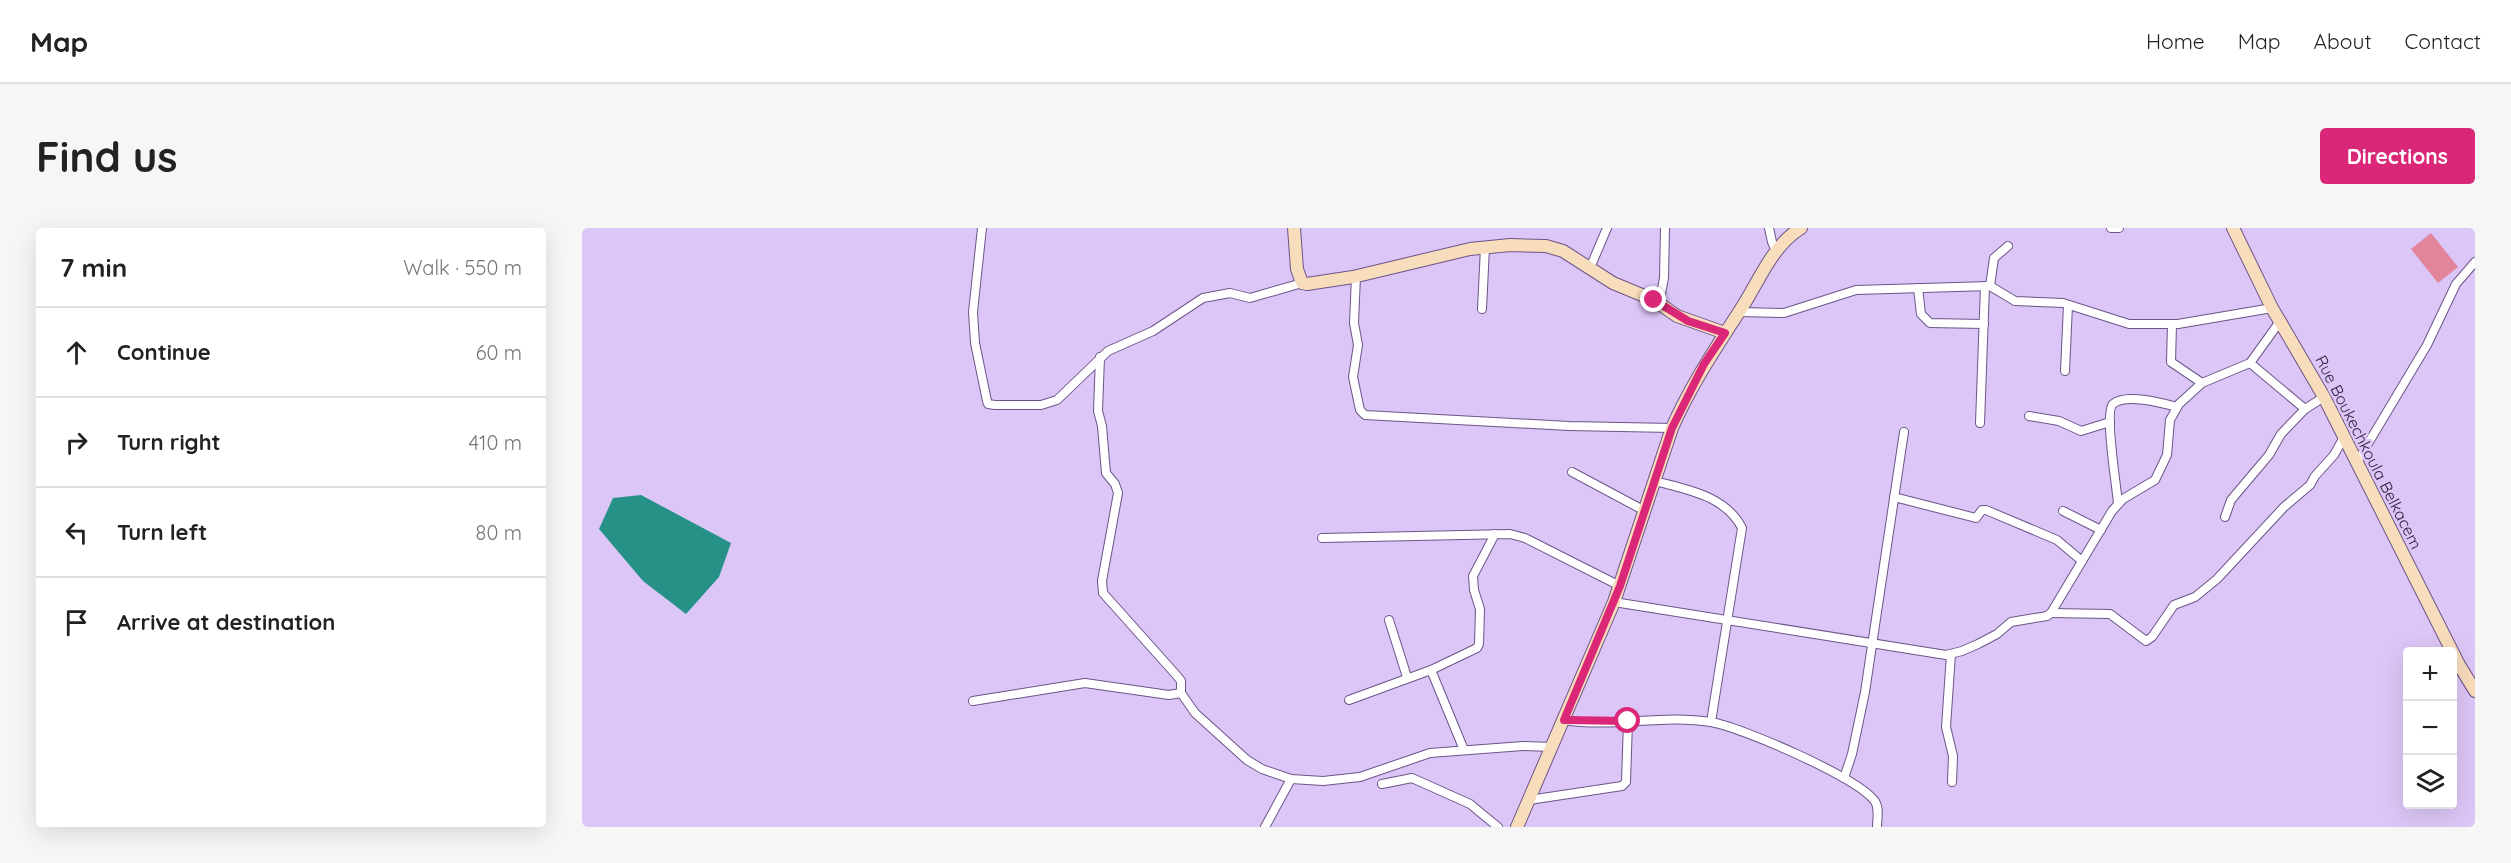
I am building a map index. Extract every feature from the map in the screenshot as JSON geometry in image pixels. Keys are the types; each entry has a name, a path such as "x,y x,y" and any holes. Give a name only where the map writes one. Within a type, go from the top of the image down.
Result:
{"street":[{"path":"982,228 973,312 975,343 988,404 1049,403 1068,391 1108,351 1153,331 1203,298 1230,293 1250,298 1302,283 1313,284 1356,276 1447,253 1485,247 1555,248 1574,257 1613,283 1642,295 1688,321 1725,333"},
{"path":"1294,228 1297,269 1302,283"},
{"path":"1590,268 1607,228"},
{"path":"1659,304 1664,278 1665,228"},
{"path":"1769,228 1776,251"},
{"path":"2111,228 2119,228"},
{"name":"Rue Boukechkoula Belkacem","path":"2233,228 2272,308 2324,397 2458,663 2475,691"},
{"path":"1517,827 1614,602 1672,428 1704,364 1740,312 1776,251 1795,230"},
{"path":"1980,423 1987,286 1995,258 2008,246"},
{"path":"1482,309 1485,247"},
{"path":"2356,462 2427,345 2456,284 2475,262"},
{"path":"1356,276 1354,323 1358,345 1353,378 1360,410 1365,415 1569,426 1672,428"},
{"path":"1740,312 1784,313 1856,290 1987,286 2015,301 2068,305 2129,324 2172,324 2272,308"},
{"path":"1918,288 1922,314 1930,323 1984,324"},
{"path":"2065,371 2068,305"},
{"path":"2051,613 2118,504 2155,480 2167,455 2170,420 2176,407 2202,383 2250,363 2281,320"},
{"path":"2172,324 2171,362 2202,383"},
{"path":"1100,357 1098,411 1102,426 1106,473 1115,484 1118,493 1102,580 1103,593 1178,677 1183,689 1181,693 1195,713 1247,760 1262,769 1291,779 1340,780 1360,777 1430,753 1523,746 1552,747"},
{"path":"2250,363 2306,409"},
{"path":"2225,518 2231,500 2268,455 2281,434 2306,409 2324,397"},
{"path":"2118,504 2110,409 2118,401 2148,400 2176,407"},
{"path":"2030,416 2059,421 2080,431 2110,422"},
{"path":"1844,778 1860,719 1904,432"},
{"path":"1614,602 1951,654 1997,634 2011,622 2040,619 2051,613 2110,614 2146,640 2152,637 2174,605 2194,597 2217,579 2284,507 2310,485 2334,455 2344,437"},
{"path":"1572,472 1645,511"},
{"path":"1655,481 1714,499 1739,521 1743,531 1726,619 1711,722"},
{"path":"1894,497 1976,518 1982,510 1986,510 2057,540 2082,561"},
{"path":"2063,511 2101,530"},
{"path":"1349,700 1431,670 1478,647 1480,609 1474,590 1473,576 1496,534"},
{"path":"1322,538 1510,534 1526,538 1620,586"},
{"path":"1389,620 1407,677"},
{"path":"1951,654 1946,727 1953,756 1952,782"},
{"path":"1431,670 1464,750"},
{"path":"973,701 1085,683 1169,695 1181,693"},
{"path":"1564,720 1682,720 1711,722 1745,731 1844,778 1875,801 1878,808 1877,827"},
{"path":"1529,800 1623,786 1626,782 1628,721"},
{"path":"1382,784 1412,778 1463,800 1498,827"},
{"path":"1265,827 1291,779"}],"shaded area":[{"path":"2431,233 2458,267 2438,283 2411,249"},
{"path":"641,495 731,543 719,577 686,614 643,581 599,529 613,498"}],"route":[{"path":"1628,721 1564,720 1620,586 1672,428 1704,364 1725,333 1677,316 1654,300"}]}
